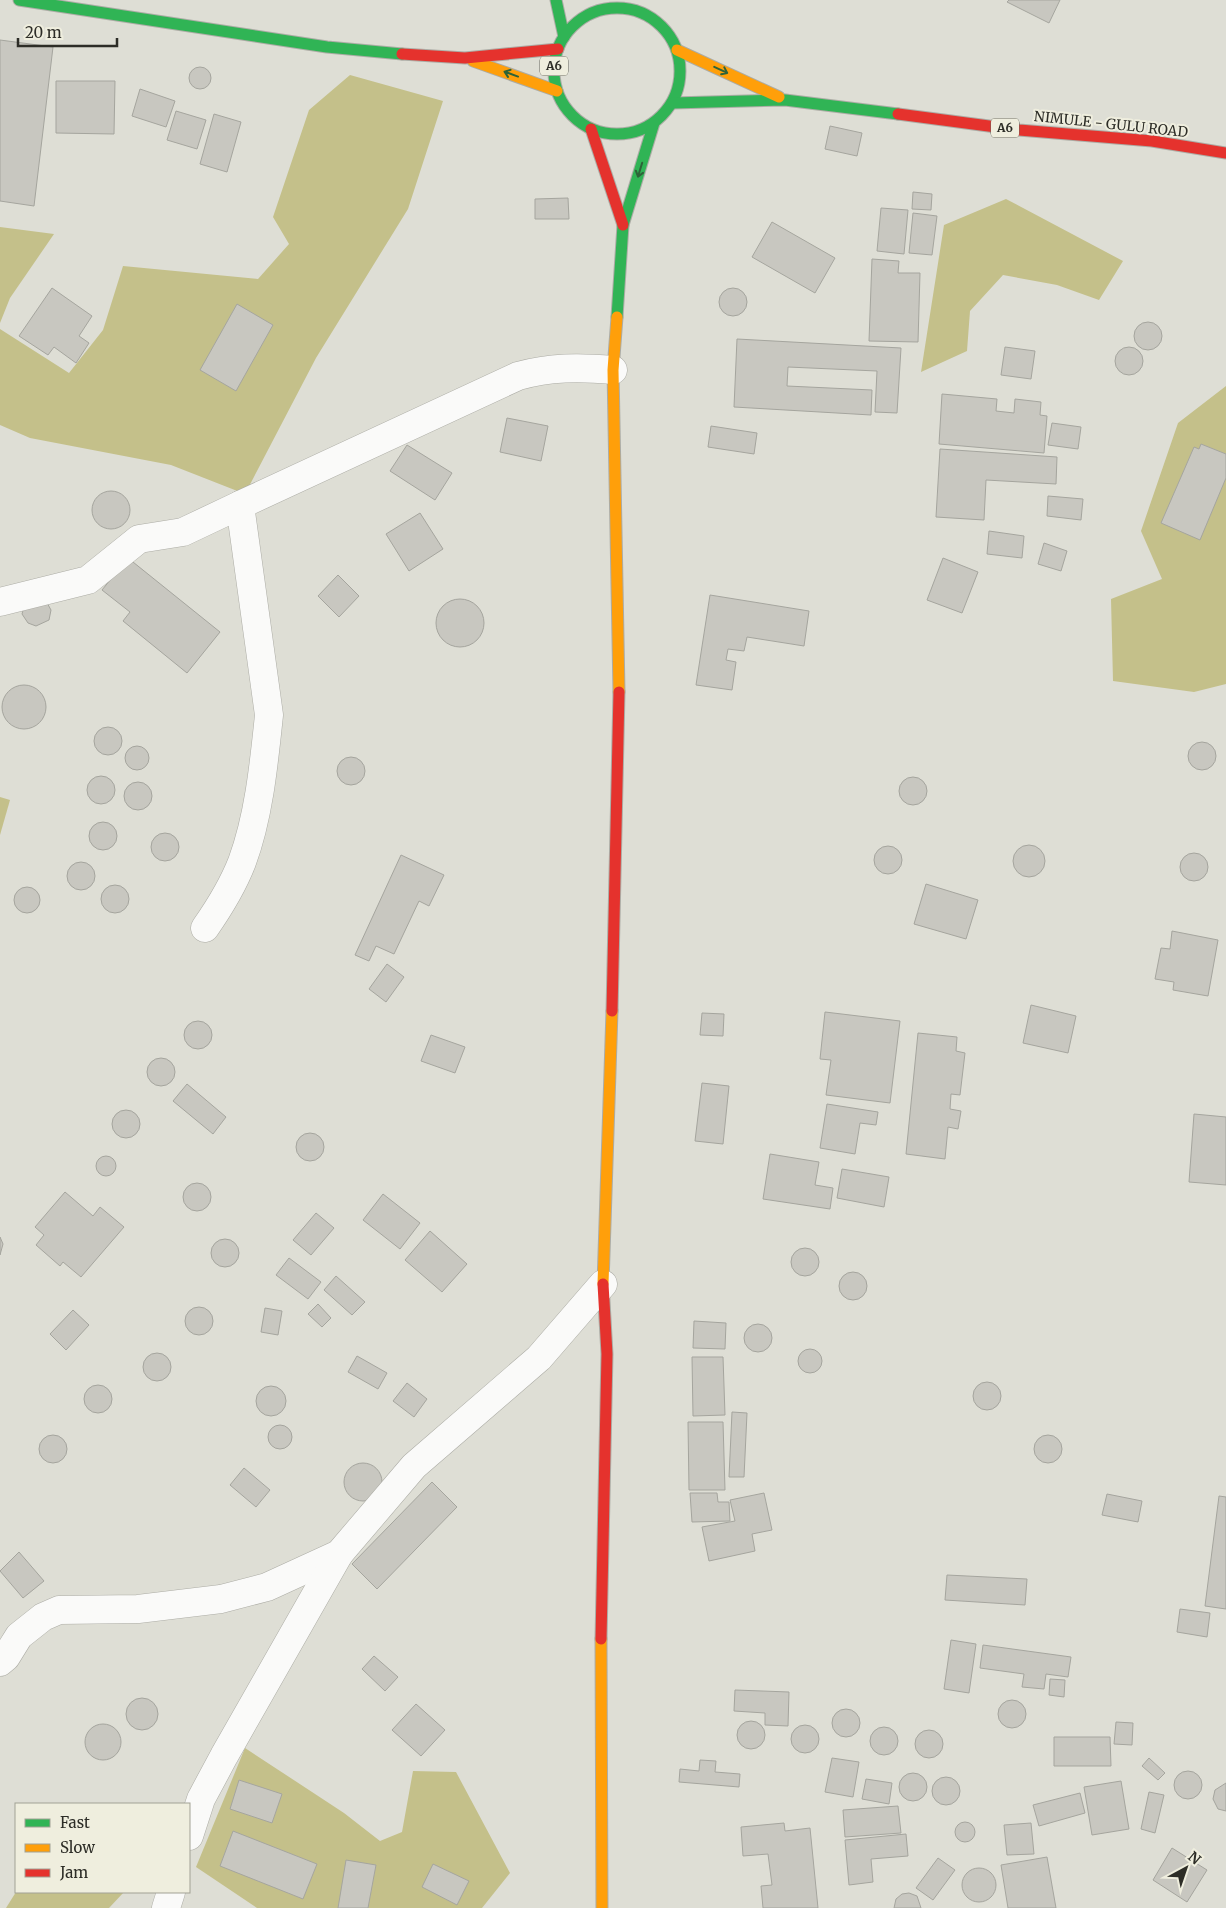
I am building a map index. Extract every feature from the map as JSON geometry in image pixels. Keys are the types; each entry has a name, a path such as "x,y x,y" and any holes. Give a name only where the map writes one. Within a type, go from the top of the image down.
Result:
{"street":[{"path":"19,0 327,47 465,58 558,49"},
{"name":"A6","path":"556,0 564,37"},
{"name":"A6","path":"621,4 638,11 662,26 677,50 681,77 673,103 654,123 643,130 623,134 604,134 591,129 570,114 557,91 554,77 558,49 564,37 584,17 597,11 621,4"},
{"name":"NIMULE - GULU ROAD","path":"677,50 785,100"},
{"path":"465,58 557,91"},
{"name":"NIMULE - GULU ROAD","path":"673,103 785,100 1019,130 1152,141 1226,154"},
{"path":"602,1908 601,1643 607,1354 603,1284 610,1129 614,853 619,691 613,370 623,225 654,123"},
{"path":"591,129 623,225"},
{"path":"0,602 88,580 139,539 183,532 518,376 542,369 576,366 613,370"},
{"path":"204,928 218,908 242,862 250,837 266,750 269,715 240,505"},
{"path":"190,1833 201,1799 219,1764 339,1554 414,1466 444,1438 539,1358 603,1284"},
{"path":"0,1662 6,1657 19,1636 43,1617 59,1610 138,1609 221,1599 268,1587 339,1554"},
{"path":"166,1908 171,1893"}],"shaded area":[{"path":"350,75 443,101 408,209 316,358 245,494 171,465 30,438 0,425 0,329 69,373 103,330 123,266 258,279 289,244 273,217 309,110"},
{"path":"1006,199 1123,261 1099,300 1057,285 1003,275 970,311 967,351 921,372 944,225"},
{"path":"0,227 54,234 10,298 0,323"},
{"path":"1226,386 1226,684 1194,692 1113,681 1111,599 1162,579 1141,531 1178,423"},
{"path":"0,797 10,800 0,835"},
{"path":"245,1748 344,1813 380,1841 402,1832 413,1771 456,1772 510,1873 482,1908 257,1908 196,1867"},
{"path":"15,1893 123,1893 109,1908 6,1908"}],"building":[{"path":"1009,0 1060,0 1049,23 1007,2"},
{"path":"0,40 53,47 34,206 0,201"},
{"path":"200,67 208,70 211,78 208,86 200,89 192,86 189,78 192,70"},
{"path":"56,81 115,81 114,134 56,133"},
{"path":"140,89 175,101 166,127 132,116"},
{"path":"176,111 206,120 197,149 167,140"},
{"path":"214,114 241,122 227,172 200,164"},
{"path":"830,126 862,133 857,156 825,149"},
{"path":"913,192 932,194 931,210 912,209"},
{"path":"568,198 569,219 535,219 535,199"},
{"path":"881,208 908,210 904,254 877,251"},
{"path":"913,213 937,216 932,255 909,253"},
{"path":"772,222 835,258 815,293 752,257"},
{"path":"872,259 899,261 898,273 920,273 918,342 869,341"},
{"path":"52,288 92,316 79,336 89,343 76,363 54,347 48,355 19,336"},
{"path":"733,288 743,292 747,302 743,312 733,316 723,312 719,302 723,292"},
{"path":"237,304 273,325 236,391 200,370"},
{"path":"1148,322 1158,326 1162,336 1158,346 1148,350 1138,346 1134,336 1138,326"},
{"path":"737,339 901,348 897,413 875,412 877,371 788,367 787,386 872,390 871,415 734,407"},
{"path":"1005,347 1035,351 1031,379 1001,375"},
{"path":"1129,347 1139,351 1143,361 1139,371 1129,375 1119,371 1115,361 1119,351"},
{"path":"942,394 997,399 996,411 1014,413 1015,399 1041,402 1040,415 1047,416 1044,453 939,444"},
{"path":"507,418 548,426 541,461 500,452"},
{"path":"1052,423 1081,427 1078,449 1048,445"},
{"path":"711,426 757,433 754,454 708,447"},
{"path":"1201,444 1226,454 1226,478 1200,540 1161,523 1194,447 1199,449"},
{"path":"407,445 452,473 435,500 390,471"},
{"path":"940,449 1057,457 1056,484 986,480 984,520 936,517"},
{"path":"111,491 125,496 130,510 125,524 111,529 97,524 92,510 97,496"},
{"path":"1048,496 1083,499 1081,520 1047,516"},
{"path":"420,513 443,549 409,571 386,534"},
{"path":"989,531 1024,536 1022,558 987,554"},
{"path":"1044,543 1067,551 1061,571 1038,564"},
{"path":"128,558 220,632 187,673 123,621 130,612 102,590"},
{"path":"943,558 978,572 962,613 927,600"},
{"path":"338,575 359,596 339,617 318,596"},
{"path":"710,595 809,611 804,646 747,637 744,651 728,649 726,660 736,662 732,690 696,685"},
{"path":"455,599 465,599 477,606 484,618 484,628 477,640 465,647 455,647 447,643 440,636 436,628 436,618 440,610 447,603"},
{"path":"46,601 51,610 49,620 36,626 28,623 22,614 25,604"},
{"path":"28,685 40,691 45,698 45,716 40,723 33,728 20,729 8,723 3,716 2,703 8,691 15,686"},
{"path":"108,727 118,731 122,741 118,751 108,755 98,751 94,741 98,731"},
{"path":"1202,742 1212,746 1216,756 1212,766 1202,770 1192,766 1188,756 1192,746"},
{"path":"137,746 146,749 149,758 146,767 137,770 128,767 125,758 128,749"},
{"path":"351,757 361,761 365,771 361,781 351,785 341,781 337,771 341,761"},
{"path":"101,776 111,780 115,790 111,800 101,804 91,800 87,790 91,780"},
{"path":"913,777 923,781 927,791 923,801 913,805 903,801 899,791 903,781"},
{"path":"138,782 148,786 152,796 148,806 138,810 128,806 124,796 128,786"},
{"path":"103,822 113,826 117,836 113,846 103,850 93,846 89,836 93,826"},
{"path":"165,833 175,837 179,847 175,857 165,861 155,857 151,847 155,837"},
{"path":"1029,845 1035,846 1040,850 1044,855 1044,867 1040,872 1035,876 1029,877 1023,876 1018,872 1014,867 1013,861 1014,855 1018,850 1023,846"},
{"path":"888,846 898,850 902,860 898,870 888,874 878,870 874,860 878,850"},
{"path":"1194,853 1204,857 1208,867 1204,877 1194,881 1184,877 1180,867 1184,857"},
{"path":"401,855 444,875 429,906 419,901 394,954 376,946 369,961 355,955"},
{"path":"81,862 91,866 95,876 91,886 81,890 71,886 67,876 71,866"},
{"path":"926,884 978,900 966,939 914,924"},
{"path":"115,885 125,889 129,899 125,909 115,913 105,909 101,899 105,889"},
{"path":"27,887 36,891 40,900 36,909 27,913 18,909 14,900 18,891"},
{"path":"1172,931 1218,940 1208,996 1173,990 1174,982 1155,979 1161,948 1170,949"},
{"path":"387,964 404,977 386,1002 369,989"},
{"path":"1031,1005 1076,1016 1068,1053 1023,1043"},
{"path":"825,1012 900,1021 890,1103 826,1095 831,1060 820,1059"},
{"path":"702,1013 724,1014 723,1036 700,1035"},
{"path":"198,1021 208,1025 212,1035 208,1045 198,1049 188,1045 184,1035 188,1025"},
{"path":"918,1033 957,1037 956,1051 965,1053 960,1095 951,1094 950,1109 961,1111 958,1129 948,1127 945,1159 906,1154"},
{"path":"431,1035 465,1047 455,1073 421,1061"},
{"path":"161,1058 171,1062 175,1072 171,1082 161,1086 151,1082 147,1072 151,1062"},
{"path":"702,1083 729,1086 723,1144 695,1141"},
{"path":"187,1084 226,1117 213,1134 173,1101"},
{"path":"827,1104 878,1112 876,1125 860,1123 855,1154 820,1148"},
{"path":"126,1110 136,1114 140,1124 136,1134 126,1138 116,1134 112,1124 116,1114"},
{"path":"1194,1114 1226,1117 1226,1185 1189,1182"},
{"path":"310,1133 320,1137 324,1147 320,1157 310,1161 300,1157 296,1147 300,1137"},
{"path":"770,1154 819,1162 815,1185 833,1188 830,1209 763,1199"},
{"path":"106,1156 113,1159 116,1166 113,1173 106,1176 99,1173 96,1166 99,1159"},
{"path":"842,1169 889,1177 884,1207 837,1198"},
{"path":"197,1183 207,1187 211,1197 207,1207 197,1211 187,1207 183,1197 187,1187"},
{"path":"65,1192 93,1216 100,1207 124,1227 81,1277 63,1262 60,1266 36,1245 44,1235 35,1227"},
{"path":"383,1194 420,1223 400,1249 363,1220"},
{"path":"316,1213 334,1228 311,1255 293,1240"},
{"path":"430,1231 467,1264 442,1292 405,1260"},
{"path":"0,1237 3,1244 0,1255"},
{"path":"225,1239 235,1243 239,1253 235,1263 225,1267 215,1263 211,1253 215,1243"},
{"path":"805,1248 815,1252 819,1262 815,1272 805,1276 795,1272 791,1262 795,1252"},
{"path":"289,1258 321,1282 308,1299 276,1275"},
{"path":"853,1272 863,1276 867,1286 863,1296 853,1300 843,1296 839,1286 843,1276"},
{"path":"336,1276 365,1302 352,1315 324,1290"},
{"path":"318,1304 331,1318 322,1327 308,1314"},
{"path":"199,1307 209,1311 213,1321 209,1331 199,1335 189,1331 185,1321 189,1311"},
{"path":"265,1308 282,1311 278,1335 261,1332"},
{"path":"73,1310 89,1325 66,1350 50,1334"},
{"path":"694,1321 726,1323 725,1349 693,1348"},
{"path":"758,1324 768,1328 772,1338 768,1348 758,1352 748,1348 744,1338 748,1328"},
{"path":"810,1349 819,1352 822,1361 819,1370 810,1373 801,1370 798,1361 801,1352"},
{"path":"157,1353 167,1357 171,1367 167,1377 157,1381 147,1377 143,1367 147,1357"},
{"path":"357,1356 387,1373 378,1389 348,1372"},
{"path":"692,1357 723,1357 725,1415 693,1416"},
{"path":"987,1382 997,1386 1001,1396 997,1406 987,1410 977,1406 973,1396 977,1386"},
{"path":"407,1383 427,1399 414,1417 393,1401"},
{"path":"98,1385 108,1389 112,1399 108,1409 98,1413 88,1409 84,1399 88,1389"},
{"path":"271,1386 281,1391 286,1401 281,1411 271,1416 261,1411 256,1401 261,1391"},
{"path":"732,1412 747,1413 744,1477 729,1477"},
{"path":"688,1422 723,1422 725,1490 689,1490"},
{"path":"280,1425 285,1426 291,1432 291,1442 285,1448 280,1449 275,1448 269,1442 268,1437 269,1432 275,1426"},
{"path":"53,1435 63,1439 67,1449 63,1459 53,1463 43,1459 39,1449 43,1439"},
{"path":"1048,1435 1058,1439 1062,1449 1058,1459 1048,1463 1038,1459 1034,1449 1038,1439"},
{"path":"363,1463 370,1464 376,1469 381,1475 381,1489 376,1495 370,1500 363,1501 356,1500 350,1495 345,1489 344,1482 345,1475 350,1469 356,1464"},
{"path":"244,1468 270,1490 256,1507 230,1485"},
{"path":"432,1482 457,1507 377,1589 352,1564"},
{"path":"690,1493 717,1493 718,1502 729,1502 730,1521 692,1522"},
{"path":"764,1493 772,1530 752,1534 755,1551 709,1561 702,1527 735,1521 730,1500"},
{"path":"1107,1494 1142,1501 1138,1522 1102,1515"},
{"path":"1219,1496 1226,1497 1226,1609 1205,1606"},
{"path":"19,1552 44,1581 23,1598 0,1571"},
{"path":"947,1575 1027,1579 1025,1605 945,1600"},
{"path":"1180,1609 1210,1613 1207,1637 1177,1632"},
{"path":"951,1640 976,1644 969,1693 944,1689"},
{"path":"983,1645 1071,1657 1068,1677 1046,1674 1044,1689 1022,1687 1024,1674 980,1668"},
{"path":"374,1656 398,1677 385,1691 362,1669"},
{"path":"1050,1679 1065,1680 1064,1697 1049,1695"},
{"path":"735,1690 789,1692 788,1726 765,1725 765,1713 734,1711"},
{"path":"142,1698 154,1702 158,1714 154,1726 142,1730 130,1726 126,1714 130,1702"},
{"path":"1012,1700 1022,1704 1026,1714 1022,1724 1012,1728 1002,1724 998,1714 1002,1704"},
{"path":"416,1704 445,1730 421,1756 392,1730"},
{"path":"846,1709 856,1713 860,1723 856,1733 846,1737 836,1733 832,1723 836,1713"},
{"path":"751,1721 761,1725 765,1735 761,1745 751,1749 741,1745 737,1735 741,1725"},
{"path":"1116,1722 1133,1723 1132,1745 1114,1744"},
{"path":"103,1724 110,1725 116,1729 120,1735 120,1749 116,1755 110,1759 103,1760 96,1759 90,1755 86,1749 85,1742 86,1735 90,1729 96,1725"},
{"path":"805,1725 815,1729 819,1739 815,1749 805,1753 795,1749 791,1739 795,1729"},
{"path":"884,1727 894,1731 898,1741 894,1751 884,1755 874,1751 870,1741 874,1731"},
{"path":"929,1730 939,1734 943,1744 939,1754 929,1758 919,1754 915,1744 919,1734"},
{"path":"1054,1737 1110,1737 1111,1766 1054,1766"},
{"path":"832,1758 859,1762 853,1797 825,1792"},
{"path":"1149,1758 1165,1773 1158,1780 1142,1766"},
{"path":"700,1760 716,1761 715,1772 740,1774 739,1787 679,1782 680,1769 699,1771"},
{"path":"1188,1771 1198,1775 1202,1785 1198,1795 1188,1799 1178,1795 1174,1785 1178,1775"},
{"path":"913,1773 923,1777 927,1787 923,1797 913,1801 903,1797 899,1787 903,1777"},
{"path":"946,1777 956,1781 960,1791 956,1801 946,1805 936,1801 932,1791 936,1781"},
{"path":"866,1779 892,1783 889,1804 862,1799"},
{"path":"239,1780 282,1794 272,1823 230,1809"},
{"path":"1121,1781 1129,1829 1092,1835 1084,1787"},
{"path":"1226,1783 1226,1811 1218,1809 1213,1799 1215,1790"},
{"path":"1149,1792 1164,1795 1155,1833 1141,1829"},
{"path":"1080,1793 1085,1813 1039,1826 1033,1805"},
{"path":"898,1806 901,1833 845,1837 843,1810"},
{"path":"961,1822 969,1822 975,1828 975,1836 969,1842 961,1842 955,1836 955,1828"},
{"path":"784,1823 785,1831 810,1828 818,1908 763,1908 761,1886 772,1885 768,1854 743,1856 741,1827"},
{"path":"1031,1823 1034,1854 1007,1855 1004,1825"},
{"path":"233,1831 317,1864 303,1899 220,1866"},
{"path":"906,1834 908,1856 871,1859 873,1882 849,1885 845,1840"},
{"path":"1172,1848 1207,1870 1187,1902 1153,1880"},
{"path":"1047,1857 1056,1908 1008,1908 1001,1865"},
{"path":"938,1858 955,1870 933,1900 916,1888"},
{"path":"346,1860 376,1865 368,1908 338,1908"},
{"path":"433,1864 469,1881 457,1905 422,1887"},
{"path":"979,1868 986,1869 991,1873 995,1878 995,1892 991,1897 986,1901 979,1902 972,1901 967,1897 963,1892 962,1885 963,1878 967,1873 972,1869"},
{"path":"909,1893 917,1896 921,1908 894,1908 896,1899 902,1894"}],"traffic: fast":[{"path":"19,0 327,47 402,54"},
{"path":"556,0 564,37"},
{"path":"617,8 641,12 662,26 676,47 680,71 676,95 662,116 641,130 617,134 593,130 572,116 558,95 554,71 558,47 572,26 593,12 617,8"},
{"path":"673,103 785,100 898,114"},
{"path":"617,317 623,225 654,123"}],"traffic: slow":[{"path":"677,50 779,97"},
{"path":"473,61 557,91"},
{"path":"617,317 613,370 619,692"},
{"path":"603,1284 612,1011"},
{"path":"601,1639 602,1908"}],"traffic: jam":[{"path":"402,54 465,58 558,49"},
{"path":"898,114 1019,130 1152,141 1226,153"},
{"path":"591,129 623,225"},
{"path":"612,1011 619,692"},
{"path":"601,1639 607,1354 603,1284"}]}
